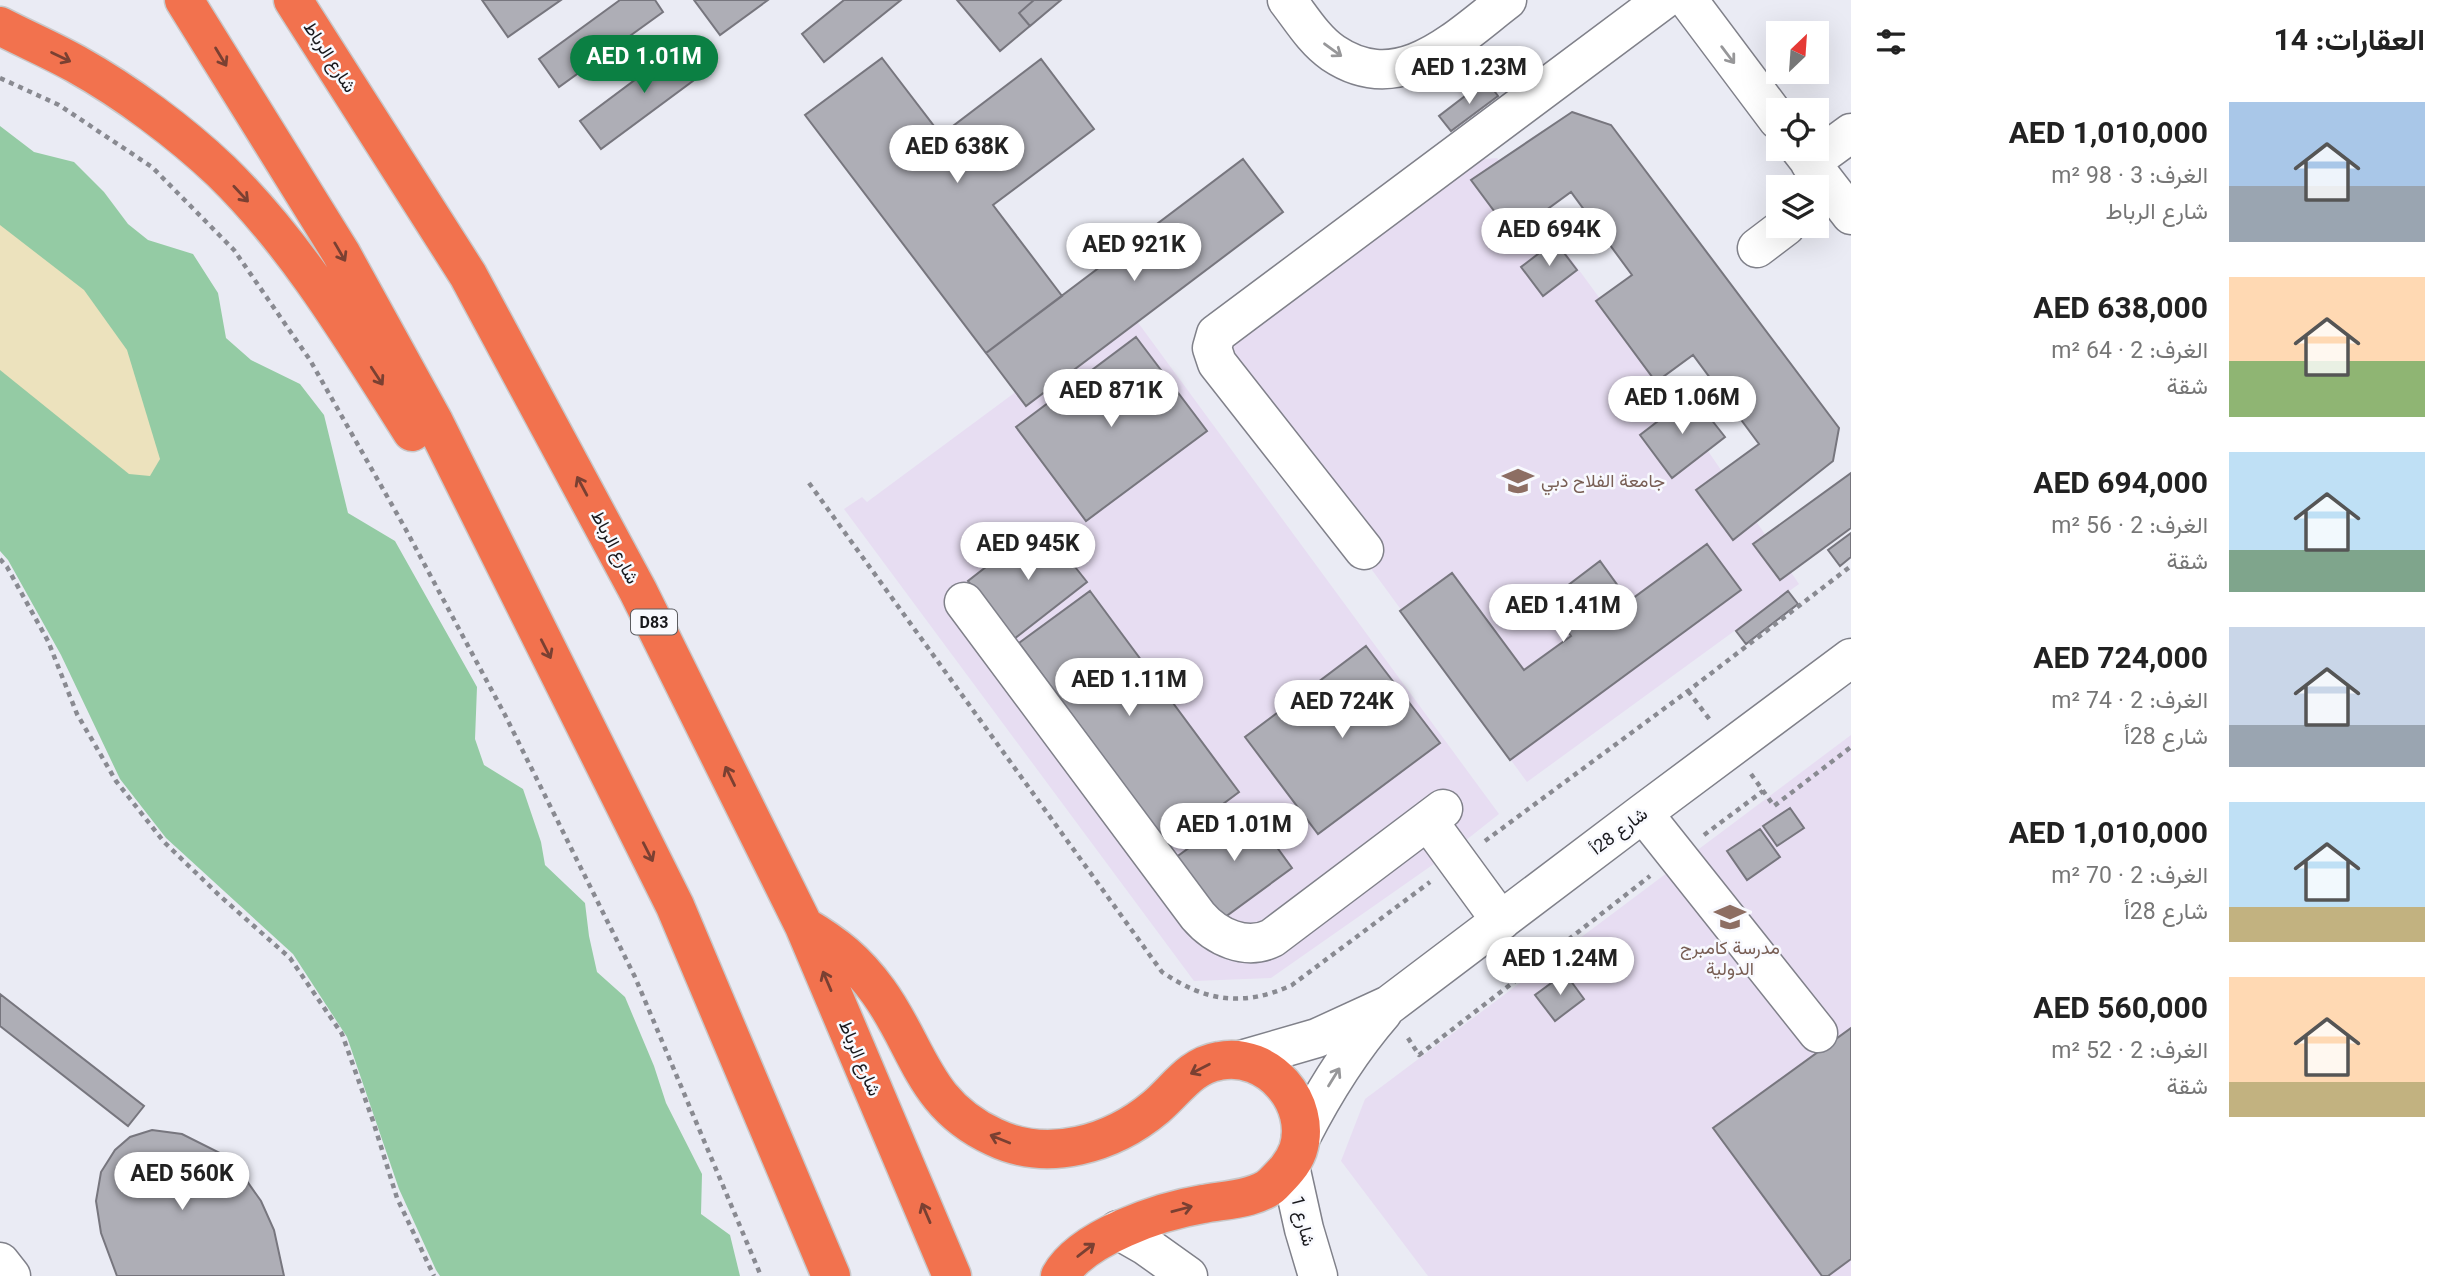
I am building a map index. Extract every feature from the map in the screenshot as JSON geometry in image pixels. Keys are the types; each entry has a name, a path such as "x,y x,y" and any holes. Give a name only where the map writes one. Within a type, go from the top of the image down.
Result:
{"highway":[{"path":"184,0 341,253 434,422 675,906 831,1276"},
{"name":"شارع الرباط","path":"293,0 468,275 638,591 804,926 952,1276"},
{"path":"0,26 77,65 152,114 220,171 280,236 333,307 527,610"},
{"path":"804,926 836,945 867,976 880,993 923,1073 942,1099 966,1121 994,1138 1020,1146 1058,1150 1093,1142 1126,1128 1156,1107 1198,1068 1219,1061 1241,1060 1266,1069 1286,1086 1298,1111 1296,1152 1270,1188 1242,1198 1199,1204 1158,1215 1118,1230 1088,1247 1060,1276"}],"street":[{"path":"1287,0 1311,32 1332,52 1358,65 1387,69 1416,64 1441,50 1507,0"},
{"path":"1364,550 1217,363 1212,348 1216,334 1663,0"},
{"path":"1688,0 1766,104"},
{"path":"1827,175 1851,133"},
{"path":"964,602 1198,916 1219,934 1251,945 1272,938 1435,815 1457,862 1501,921"},
{"name":"شارع 28أ","path":"1296,1152 1319,1102 1363,1035 1397,1018 1501,921 1851,658"},
{"path":"1643,813 1818,1033"},
{"name":"شارع 28أ","path":"1241,1060 1397,1018"},
{"name":"شارع 1","path":"1296,1152 1304,1229 1318,1276"},
{"path":"1118,1230 1188,1276"},
{"path":"0,1262 11,1276"}],"path":[{"path":"0,78 60,105 152,167 234,250 310,360 405,528 505,715 635,977 761,1276"},
{"path":"809,483 1163,972 1191,990 1223,998 1255,998 1292,985 1688,691 1851,566"},
{"path":"0,559 48,641 77,714 116,781 164,842 220,897 290,958 342,1034 397,1198 434,1276"},
{"path":"1397,1018 1419,1055 1537,964 1501,921"}],"shaded area":[{"name":"جامعة الفلاح دبي","path":"1497,158 1658,378 1799,584 1527,782 1209,347 1484,159"},
{"path":"1128,309 1499,814 1451,852 1271,978 1194,981 844,509 862,497 867,502"},
{"name":"مدرسة كامبرج الدولية","path":"1851,735 1851,1276 1428,1276 1341,1161 1365,1099"}],"green space":[{"path":"0,126 34,152 74,162 104,192 128,224 148,240 193,254 218,293 226,338 251,360 300,384 324,415 348,513 395,541 477,687 475,739 484,765 523,789 541,842 545,865 585,903 597,972 625,997 654,1066 666,1103 702,1174 701,1214 730,1235 740,1276 440,1276 399,1189 347,1037 293,954 166,838 120,779 61,655 8,560 0,551"}],"sand":[{"path":"0,225 84,290 127,350 160,459 150,476 129,474 0,370"}],"building":[{"path":"482,0 561,0 508,37"},
{"path":"620,0 655,0 663,12 559,87 539,59"},
{"path":"694,0 768,0 720,35"},
{"path":"844,0 901,0 824,62 802,34"},
{"path":"957,0 1034,0 1019,13 1030,26 1000,51"},
{"path":"1034,0 1061,0 1030,26 1019,13"},
{"path":"687,41 709,69 601,149 580,121"},
{"path":"882,58 941,135 1041,59 1094,129 993,205 1062,296 986,353 805,115"},
{"path":"1486,80 1498,96 1451,131 1439,116"},
{"path":"1572,112 1611,125 1839,428 1833,461 1733,540 1696,490 1759,444 1693,355 1656,382 1596,301 1632,275 1571,192 1512,235 1471,180"},
{"path":"1243,159 1283,212 1026,406 986,353"},
{"path":"1555,241 1577,270 1543,296 1521,267"},
{"path":"1136,337 1207,431 1086,521 1016,427"},
{"path":"1692,395 1725,437 1672,478 1640,435"},
{"path":"1851,473 1851,528 1780,580 1753,544"},
{"path":"1041,524 1087,582 1014,639 968,581"},
{"path":"1851,533 1851,557 1840,566 1828,550"},
{"path":"1707,544 1741,590 1510,760 1400,611 1452,573 1524,670 1571,636 1546,602 1600,561 1629,601"},
{"path":"1090,591 1239,792 1168,845 1019,643"},
{"path":"1788,591 1798,604 1746,644 1736,631"},
{"path":"1366,646 1440,743 1318,834 1245,737"},
{"path":"1247,806 1292,868 1221,920 1175,858"},
{"path":"1790,808 1804,828 1777,846 1763,826"},
{"path":"1760,829 1780,857 1747,880 1727,851"},
{"path":"1565,973 1584,999 1555,1021 1535,995"},
{"path":"0,994 144,1106 128,1126 0,1026"},
{"path":"1851,1028 1851,1259 1828,1276 1822,1276 1713,1128"},
{"path":"152,1130 182,1134 220,1153 244,1177 261,1201 274,1230 284,1276 117,1276 101,1233 96,1201 101,1172 115,1150 130,1137"}],"place":[{"name":"جامعة الفلاح دبي","path":"1518,481"},
{"name":"مدرسة كامبرج الدولية","path":"1730,917"}]}
